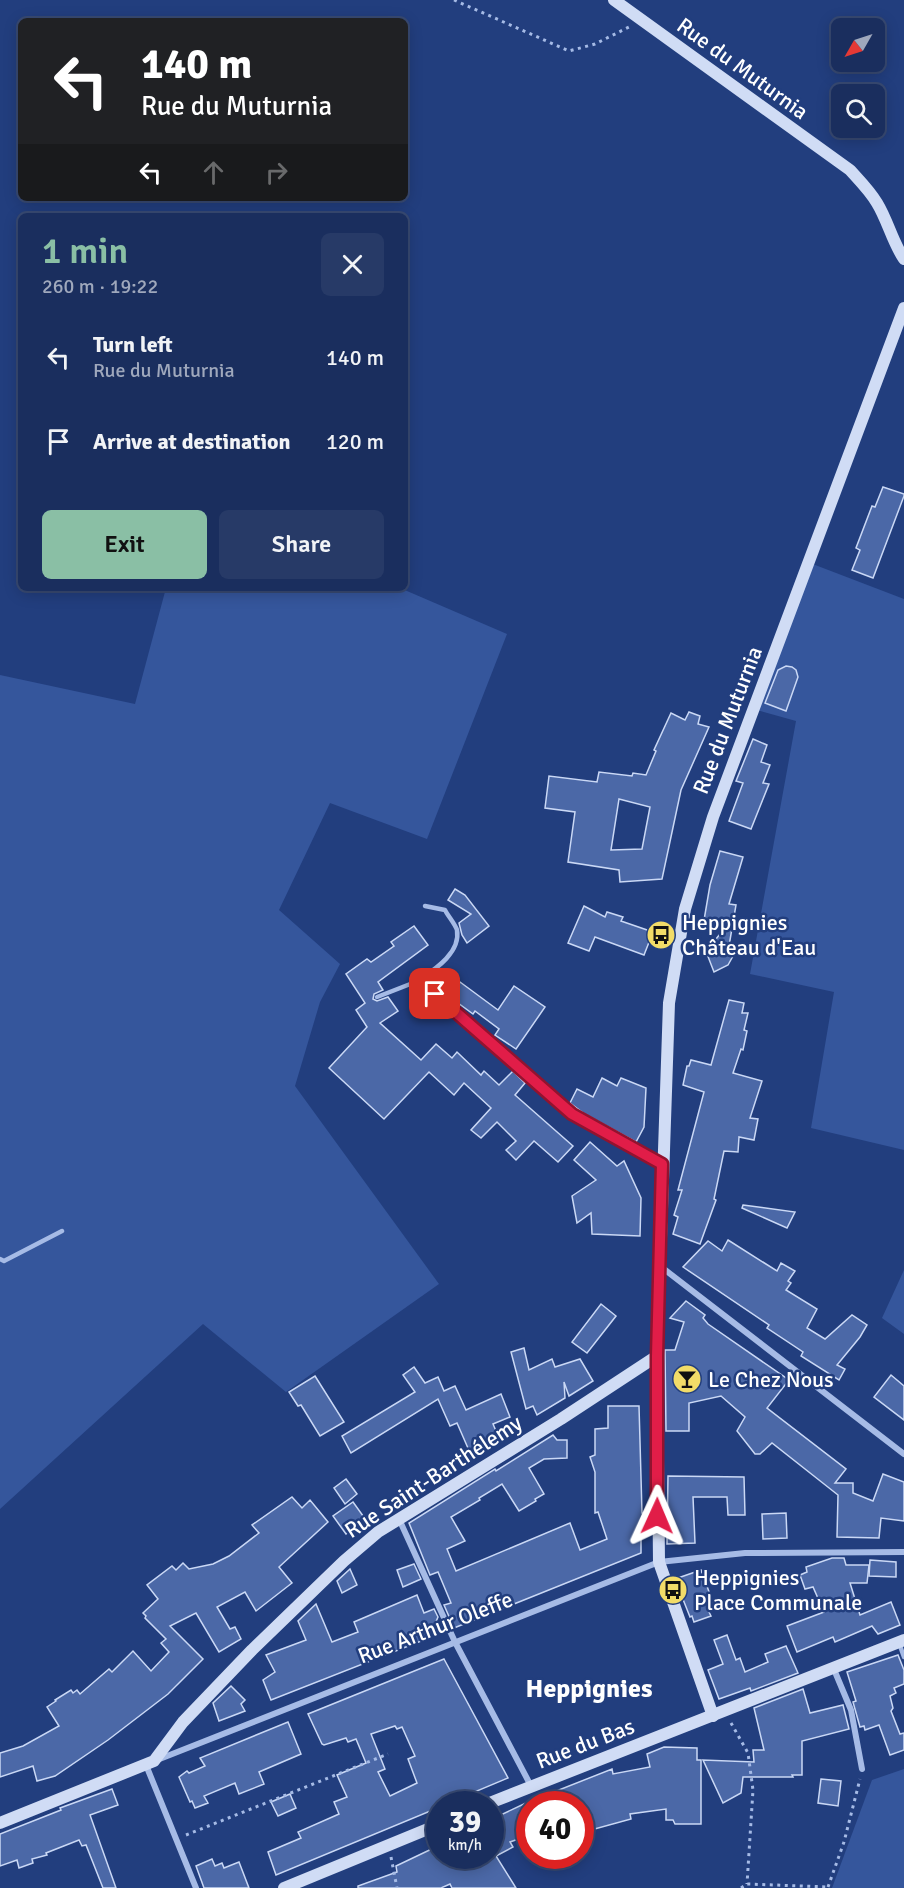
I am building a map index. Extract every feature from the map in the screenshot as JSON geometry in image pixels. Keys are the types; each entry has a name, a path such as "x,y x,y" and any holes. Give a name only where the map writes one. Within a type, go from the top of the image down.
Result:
{"street":[{"name":"Rue du Muturnia","path":"614,0 850,170 878,204 904,259"},
{"name":"Rue du Muturnia","path":"719,1713 659,1562 657,1356 669,1003 685,909 713,817 904,308"},
{"path":"435,994 572,1114 662,1164"},
{"path":"659,1266 904,1454"},
{"name":"Rue Saint-Barthélemy","path":"150,1763 183,1722 252,1650 344,1561 378,1532 561,1419 657,1356"},
{"path":"399,1519 455,1642 531,1786"},
{"name":"Rue Arthur Oleffe","path":"0,1823 659,1562 745,1553 904,1552"},
{"name":"Rue du Bas","path":"504,1797 901,1641"},
{"path":"833,1666 851,1710 862,1769"},
{"path":"150,1763 176,1839 196,1888"},
{"path":"284,1888 426,1830"}],"lane":[{"path":"377,997 418,981 440,966 454,948 457,930 445,910 425,906"},
{"path":"418,981 435,994"},
{"path":"0,1259 4,1261 62,1230"},
{"path":"901,1641 904,1657"}],"path":[{"path":"454,0 569,51 595,44 641,21"},
{"path":"719,1713 748,1753 753,1790 747,1884"},
{"path":"176,1839 388,1754"},
{"path":"741,1888 747,1884 828,1887 844,1842 862,1769"},
{"path":"389,1845 397,1888"}],"shaded area":[{"path":"810,563 904,599 904,1150 811,1128 834,992 750,974 796,721 753,709"},
{"path":"165,591 407,591 507,634 427,839 330,803 279,910 340,964 320,1002 295,1086 439,1284 286,1392 203,1324 0,1509 0,675 135,704"},
{"path":"904,1270 904,1334 882,1318"},
{"path":"904,1769 904,1888 832,1888 872,1780"}],"building":[{"path":"883,487 904,494 904,496 873,578 852,570 860,550 856,548 872,506 875,507"},
{"path":"786,666 796,670 798,677 786,711 765,703 778,670"},
{"path":"689,712 700,716 698,724 709,727 681,790 662,879 620,882 619,870 568,862 575,812 545,808 549,776 597,782 599,772 632,776 633,773 646,775 656,751 654,750 671,713 685,720","holes":["619,799 650,807 642,849 611,850"]},
{"path":"753,739 767,745 761,762 770,765 763,783 769,784 751,829 729,821 743,783 736,781"},
{"path":"720,851 743,857 729,904 736,905 729,946 733,956 728,965 714,972 707,954 708,949 724,929 703,926 710,885"},
{"path":"455,889 465,895 489,926 467,943 459,923 471,914 448,900"},
{"path":"584,906 605,917 607,912 623,917 621,921 653,932 644,955 595,937 589,951 568,943"},
{"path":"414,926 428,945 378,982 383,990 374,994 373,999 377,1001 388,997 398,1011 380,1023 421,1060 436,1044 452,1058 457,1052 481,1075 484,1071 499,1085 513,1071 525,1083 515,1095 573,1146 558,1162 534,1141 516,1160 506,1150 516,1141 497,1122 481,1138 471,1130 491,1108 464,1083 454,1095 429,1072 384,1119 329,1068 367,1027 356,1010 365,1003 346,974 367,959 371,962 394,946 391,942"},
{"path":"460,982 498,1010 514,986 545,1007 516,1049 495,1035 499,1029 475,1011 473,1014 450,997"},
{"path":"729,1000 744,1003 742,1013 748,1013 743,1050 741,1049 733,1073 762,1081 750,1118 758,1119 754,1140 739,1137 738,1152 724,1151 714,1199 716,1200 700,1244 673,1234 678,1217 674,1215 682,1190 678,1190 704,1092 683,1085 687,1066 691,1060 711,1065"},
{"path":"602,1078 617,1086 621,1078 646,1088 644,1127 636,1142 586,1115 570,1103 577,1089 593,1097"},
{"path":"590,1142 617,1166 624,1161 641,1198 640,1236 592,1234 591,1213 577,1223 572,1196 596,1180 574,1160"},
{"path":"743,1205 795,1212 787,1228 742,1208"},
{"path":"728,1240 777,1271 781,1263 795,1271 788,1281 791,1283 786,1290 817,1309 807,1328 825,1339 852,1315 867,1325 837,1365 845,1369 839,1380 801,1356 803,1352 767,1328 769,1325 683,1267 708,1241 722,1251"},
{"path":"686,1301 705,1315 703,1318 708,1324 789,1380 767,1408 846,1469 835,1483 853,1483 853,1493 873,1501 883,1474 904,1482 904,1521 881,1518 879,1538 837,1537 838,1495 772,1443 760,1454 755,1454 737,1431 745,1417 721,1396 689,1403 689,1431 666,1431 665,1350 675,1350 684,1322 670,1318"},
{"path":"601,1304 616,1316 587,1353 572,1342"},
{"path":"524,1348 529,1370 552,1359 555,1367 580,1359 593,1381 569,1396 564,1382 565,1398 537,1415 533,1406 526,1409 511,1352"},
{"path":"414,1367 425,1383 438,1377 444,1391 455,1386 466,1410 501,1394 510,1417 493,1424 499,1438 471,1455 457,1423 450,1426 438,1399 351,1453 342,1436 415,1392 403,1375"},
{"path":"891,1375 904,1386 904,1420 874,1397"},
{"path":"315,1376 344,1422 320,1436 301,1405 298,1406 289,1392"},
{"path":"608,1406 639,1406 642,1513 650,1513 650,1523 641,1526 641,1553 454,1628 444,1605 451,1603 438,1572 430,1575 409,1523 553,1435 557,1440 567,1440 567,1458 544,1459 529,1468 544,1494 535,1499 536,1501 519,1511 502,1484 451,1517 465,1541 447,1549 456,1571 570,1523 580,1550 607,1539 598,1512 595,1513 595,1472 590,1457 595,1455 595,1429 608,1428"},
{"path":"668,1476 744,1477 745,1515 728,1515 727,1497 693,1497 695,1543 667,1544"},
{"path":"346,1479 357,1494 345,1504 334,1488"},
{"path":"292,1497 302,1508 310,1500 328,1522 279,1567 292,1583 256,1611 245,1592 217,1607 230,1629 235,1627 241,1639 219,1652 196,1613 170,1626 203,1659 168,1694 108,1740 55,1776 37,1781 33,1766 0,1777 0,1753 23,1746 59,1726 47,1707 55,1700 71,1690 73,1693 77,1690 80,1694 109,1669 112,1672 133,1651 151,1671 169,1652 161,1643 166,1639 145,1618 143,1613 158,1599 147,1585 172,1566 176,1570 183,1563 189,1569 213,1564 229,1556 259,1533 252,1525"},
{"path":"353,1502 366,1520 346,1534 333,1516"},
{"path":"786,1513 787,1538 763,1539 762,1514"},
{"path":"832,1558 844,1558 846,1565 869,1565 867,1583 850,1583 860,1615 891,1602 900,1625 878,1634 872,1626 835,1642 833,1637 797,1652 787,1626 824,1612 813,1587 805,1589 800,1575 807,1572 806,1567"},
{"path":"870,1560 896,1562 896,1577 869,1576"},
{"path":"414,1564 421,1579 403,1587 397,1570"},
{"path":"350,1569 357,1585 342,1593 337,1581"},
{"path":"701,1570 715,1608 708,1610 711,1616 694,1622 675,1579"},
{"path":"417,1595 424,1613 434,1609 438,1617 429,1638 271,1700 263,1680 275,1672 266,1655 306,1640 298,1621 316,1604 332,1642 358,1632 354,1622"},
{"path":"727,1635 736,1660 740,1658 745,1672 768,1662 765,1654 786,1646 798,1673 751,1691 750,1688 719,1699 708,1670 723,1664 714,1640"},
{"path":"898,1655 904,1670 904,1684 894,1688 896,1693 890,1696 893,1708 891,1711 900,1734 904,1733 904,1750 890,1755 879,1725 865,1730 864,1726 860,1727 853,1702 856,1701 847,1672"},
{"path":"444,1659 508,1778 477,1791 426,1791 426,1813 276,1875 268,1852 301,1838 298,1832 339,1814 334,1802 347,1797 337,1775 366,1763 356,1739 348,1742 346,1738 322,1744 308,1714","holes":["395,1726 397,1729 402,1727 415,1756 408,1759 417,1783 390,1796 378,1772 385,1769 371,1734"]},
{"path":"231,1686 245,1700 241,1704 245,1711 219,1721 213,1703"},
{"path":"803,1689 810,1713 843,1705 849,1729 802,1741 802,1775 743,1777 741,1793 723,1803 703,1760 754,1762 753,1750 764,1750 754,1708"},
{"path":"288,1722 301,1754 259,1772 264,1784 239,1794 235,1783 204,1796 208,1803 195,1808 179,1777 187,1771 189,1773 205,1766 200,1758"},
{"path":"664,1747 697,1748 697,1760 701,1760 701,1824 675,1824 673,1820 666,1820 666,1809 630,1814 631,1819 594,1829 594,1791 556,1791 612,1769 613,1774 650,1767 647,1754"},
{"path":"821,1779 841,1781 838,1806 818,1803"},
{"path":"112,1789 118,1805 90,1815 116,1888 103,1888 86,1845 82,1846 79,1840 46,1853 47,1855 32,1859 33,1863 19,1868 17,1860 0,1866 0,1834"},
{"path":"290,1794 296,1808 278,1816 271,1802"},
{"path":"516,1808 516,1840 510,1842 513,1847 504,1852 504,1813"},
{"path":"426,1852 426,1869 504,1869 516,1888 452,1888 450,1884 441,1888 358,1888 358,1886 397,1872 396,1866"},
{"path":"212,1859 215,1866 222,1863 224,1868 239,1862 249,1888 204,1888 196,1866"}],"place":[{"name":"Heppignies Château d'Eau","path":"661,935"},
{"name":"Le Chez Nous","path":"687,1379"},
{"name":"Heppignies Place Communale","path":"673,1590"}],"district":[{"name":"Heppignies","path":"589,1688"}],"route":[{"path":"435,994 572,1114 662,1164 657,1356 657,1516"}]}
